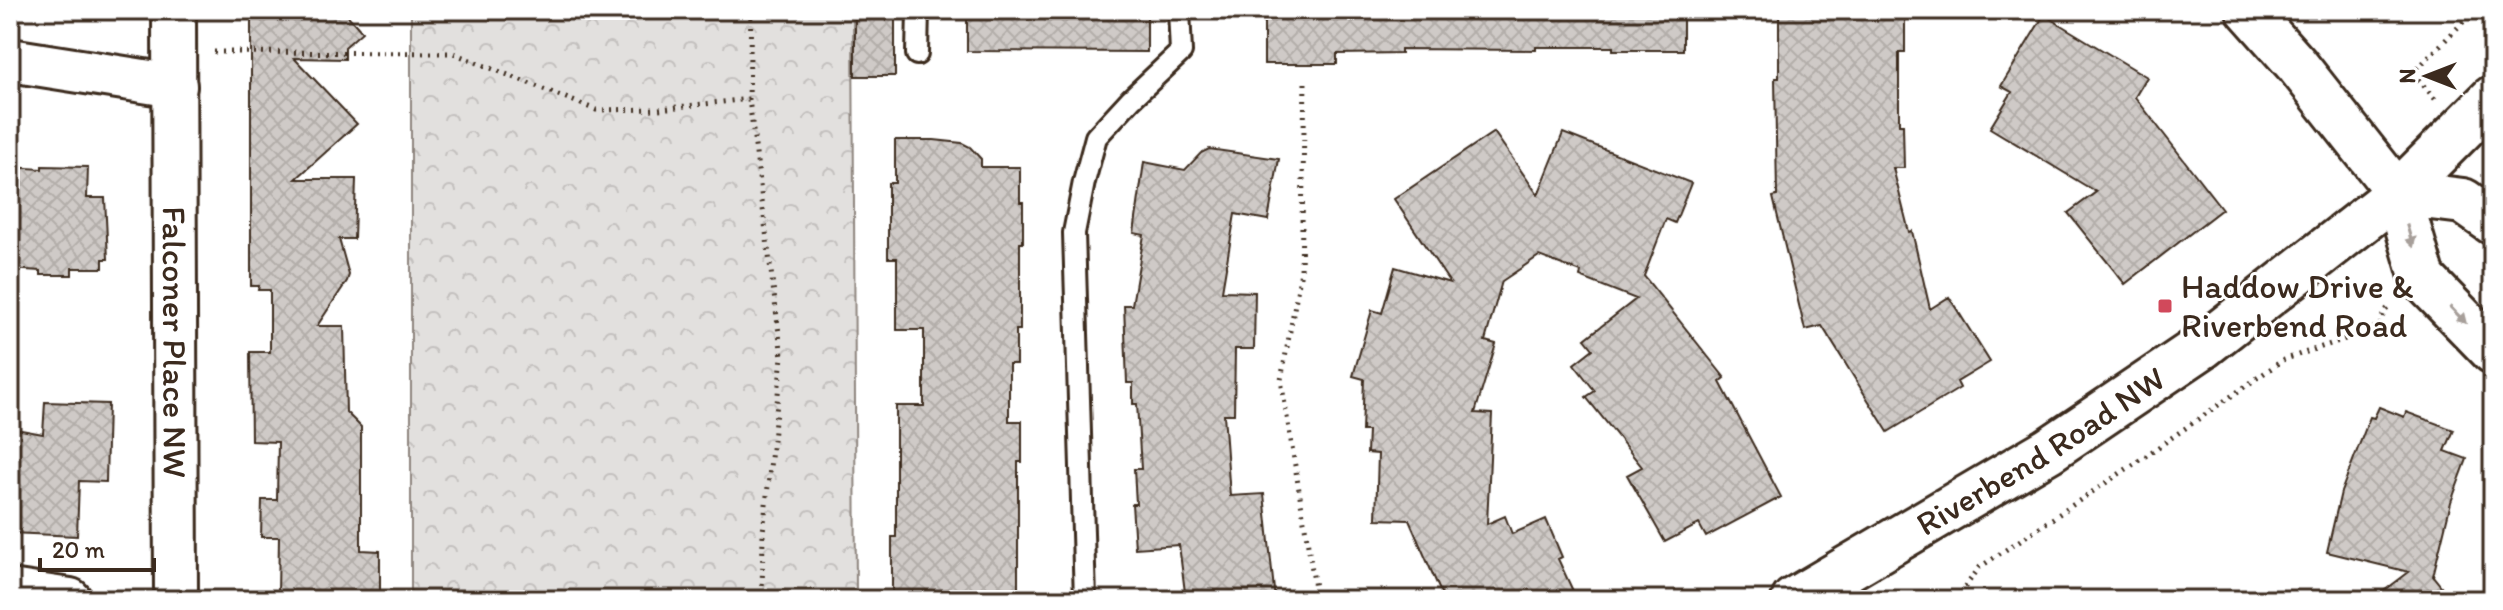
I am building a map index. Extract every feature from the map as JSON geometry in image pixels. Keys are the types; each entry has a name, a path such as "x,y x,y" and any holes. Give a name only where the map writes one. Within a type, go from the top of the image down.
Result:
{"main road":[{"name":"Riverbend Road NW","path":"1794,600 2049,450 2203,346 2398,193 2493,98"},
{"path":"2493,222 2463,201 2398,193 2423,279 2493,351"}],"street":[{"name":"Falconer Place NW","path":"174,10 176,600"},
{"path":"2248,10 2297,65 2398,193"},
{"path":"10,60 175,69"},
{"path":"10,591 70,600"}],"lane":[{"path":"917,54 918,10"},
{"path":"1085,600 1074,233 1096,137 1181,52 1179,10"}],"path":[{"path":"751,10 749,99 782,357 763,532 762,600"},
{"path":"2413,73 2475,10"},
{"path":"175,69 453,53 596,110 659,109 749,99"},
{"path":"1305,83 1301,271 1281,380 1317,600"},
{"path":"1955,600 1980,567 2283,360 2366,332 2380,325 2384,312"}],"green space":[{"path":"411,10 853,10 856,600 411,600"}],"building":[{"path":"282,10 343,10 362,32 345,47 345,59 294,58 357,124 296,179 356,179 354,239 339,239 349,275 317,326 344,326 346,412 361,427 361,550 380,551 380,600 305,600 306,595 278,595 279,537 261,537 262,500 277,500 278,442 251,441 250,352 270,352 270,290 258,290 259,286 251,286 251,16 252,13 255,16 282,16"},
{"path":"855,10 895,10 895,76 855,76"},
{"path":"967,10 1147,10 1147,52 967,51"},
{"path":"1264,10 1683,10 1683,50 1613,50 1613,47 1401,49 1401,53 1337,54 1337,64 1264,64"},
{"path":"1779,10 1905,10 1905,52 1899,52 1899,124 1903,124 1904,168 1893,168 1930,309 1949,297 1990,362 1957,382 1960,388 1888,432 1822,326 1805,330 1773,197 1777,196 1775,78 1779,78"},
{"path":"2044,15 2147,77 2135,97 2222,209 2125,284 2068,213 2096,192 1990,128 2012,92 2001,86"},
{"path":"1494,132 1538,195 1563,133 1691,183 1675,223 1666,219 1644,276 1725,378 1720,382 1781,497 1706,537 1699,524 1665,542 1627,475 1642,467 1586,397 1595,391 1574,364 1593,349 1585,339 1636,299 1580,277 1581,272 1539,256 1502,281 1485,341 1496,344 1475,413 1492,414 1487,524 1505,516 1512,534 1546,519 1562,557 1558,559 1573,591 1553,600 1444,600 1409,520 1376,519 1378,454 1367,453 1368,431 1362,431 1364,379 1353,376 1372,310 1382,313 1395,267 1450,283 1394,199"},
{"path":"895,140 962,143 981,159 981,167 1020,167 1023,243 1020,243 1020,330 1016,330 1016,364 1009,364 1009,421 1022,421 1022,462 1018,462 1018,594 1014,594 1014,600 892,600 892,537 896,537 896,406 924,406 924,330 897,330 897,258 888,258 888,183 895,183"},
{"path":"1209,149 1279,159 1268,220 1235,214 1222,291 1255,292 1254,349 1235,349 1234,414 1224,414 1230,496 1264,494 1275,600 1186,600 1179,545 1135,548 1132,504 1136,504 1134,469 1141,469 1137,404 1133,404 1133,383 1127,383 1124,305 1132,305 1144,235 1134,233 1144,162 1185,170"},
{"path":"42,166 88,167 87,198 105,198 108,259 103,259 103,268 72,268 72,275 41,275 41,271 10,269 10,167 42,169"},
{"path":"45,402 108,404 106,482 79,481 77,536 10,533 10,428 43,434"},
{"path":"2379,407 2404,417 2406,412 2454,430 2445,451 2467,459 2451,502 2433,576 2452,600 2372,600 2409,572 2327,552 2341,492 2370,417 2374,418"}],"place":[{"name":"Haddow Drive & Riverbend Road","path":"2165,306"}]}
